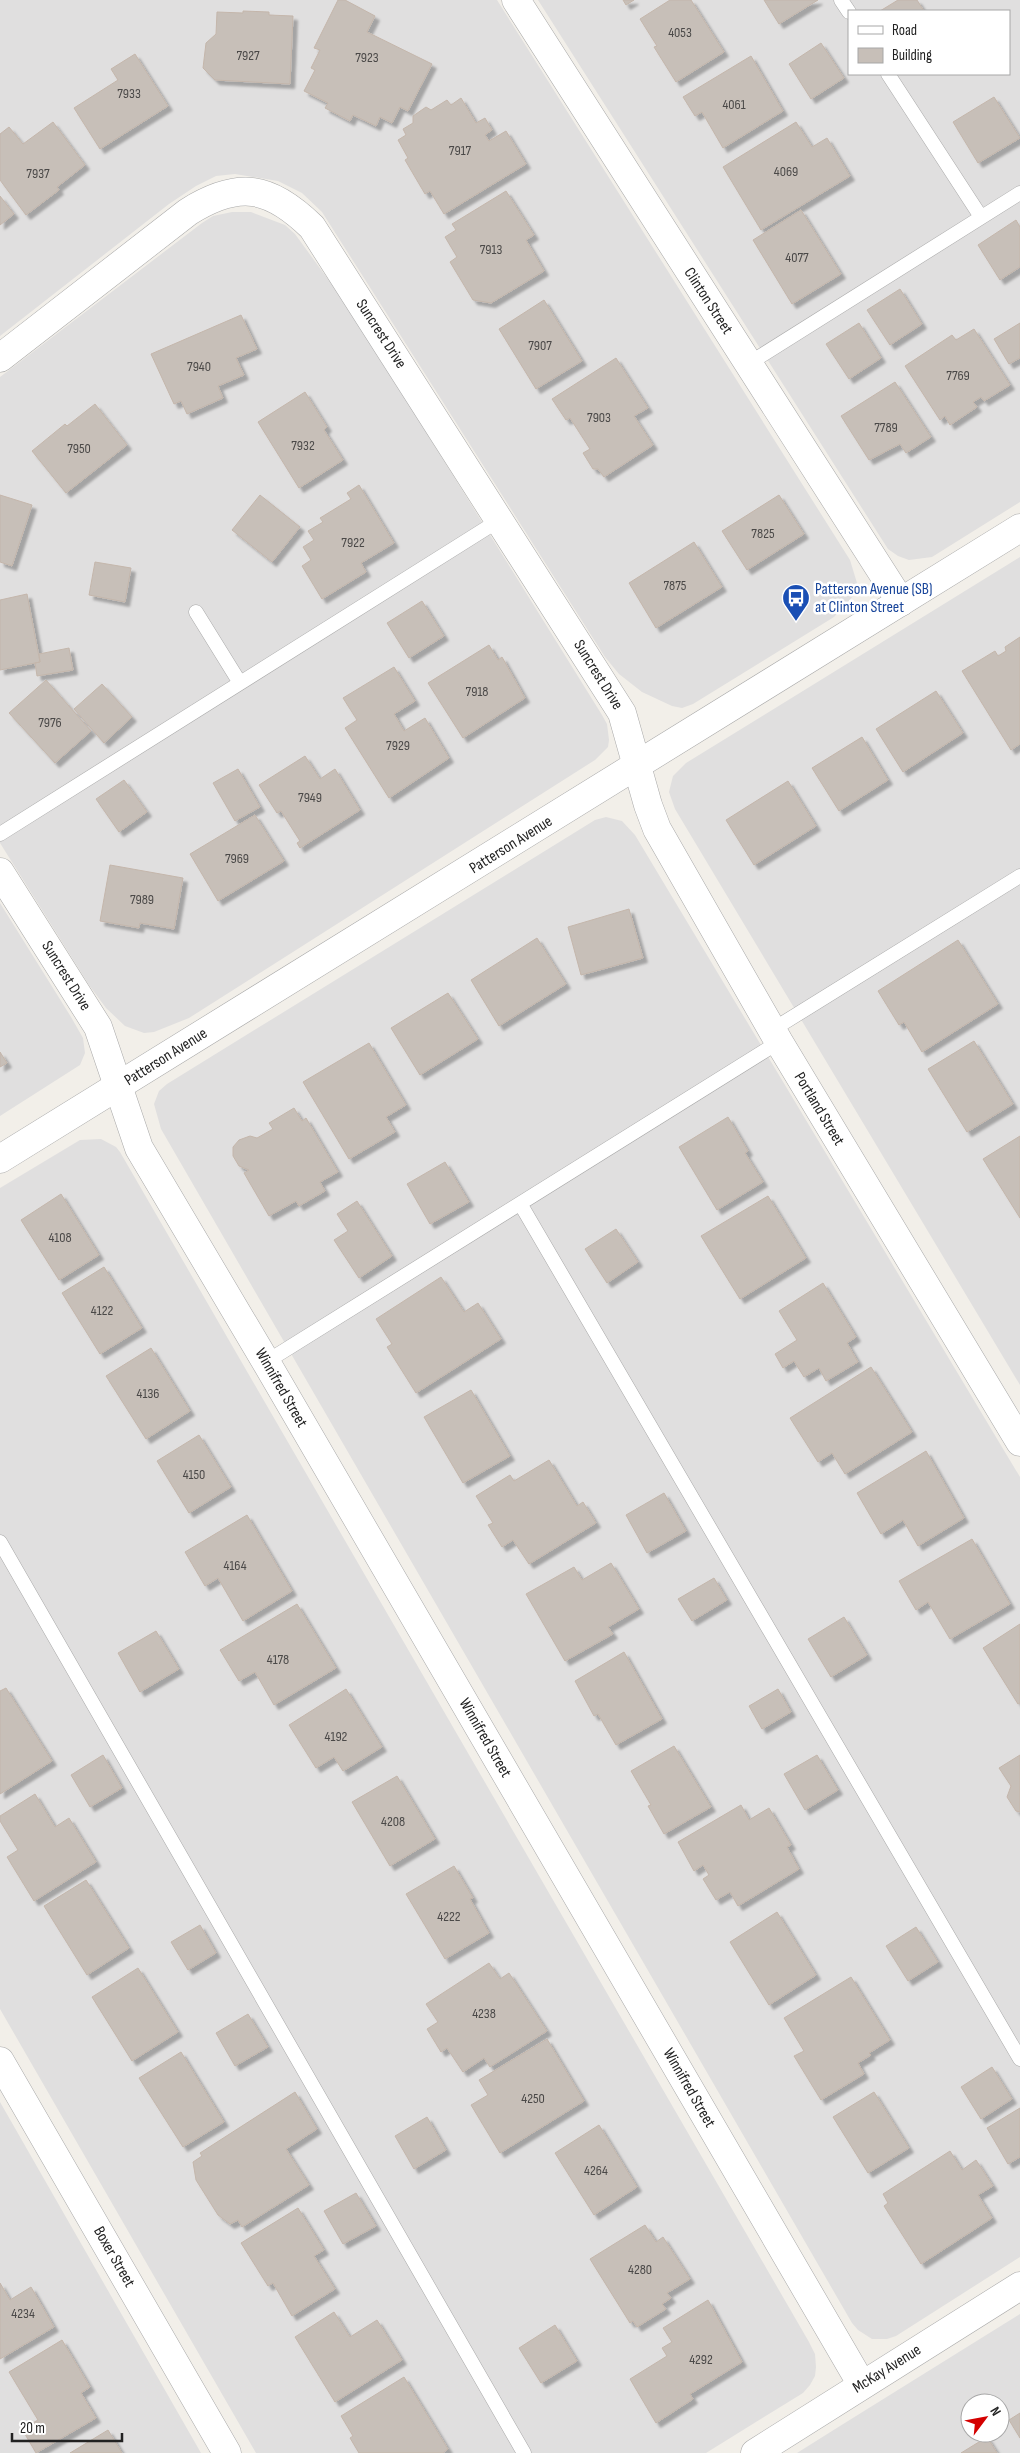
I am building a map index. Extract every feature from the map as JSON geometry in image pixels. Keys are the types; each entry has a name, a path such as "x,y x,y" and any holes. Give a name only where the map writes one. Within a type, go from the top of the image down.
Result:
{"street":[{"name":"Clinton Street","path":"516,0 901,602"},
{"name":"Suncrest Drive","path":"0,358 180,218 209,199 230,192 250,192 274,198 294,209 312,227 501,520 622,713 639,766"},
{"name":"Patterson Avenue","path":"0,1159 639,766 1020,528"},
{"name":"Portland Street","path":"639,766 648,805 657,829 775,1036 1020,1442"},
{"name":"Suncrest Drive","path":"0,872 98,1027 117,1088"},
{"name":"Winnifred Street","path":"117,1088 139,1148 266,1362 862,2385"},
{"name":"Boxer Street","path":"0,2061 227,2453"},
{"name":"McKay Avenue","path":"755,2453 1020,2286"}],"lane":[{"path":"841,0 848,10"},
{"path":"889,75 981,217"},
{"path":"748,364 1020,193"},
{"path":"0,834 501,520"},
{"path":"196,612 240,683"},
{"path":"266,1362 521,1205 1020,876"},
{"path":"521,1205 1020,2059"},
{"path":"0,1542 524,2453"}],"shaded area":[{"path":"0,0 497,0 850,560 857,583 854,595 834,617 693,704 682,708 672,706 642,692 619,674 605,657 322,212 302,193 278,181 235,174 216,176 196,186 169,204 0,336"},
{"path":"538,0 1020,0 1020,502 932,557 909,560 898,556 888,549"},
{"path":"232,212 251,212 285,225 295,234 349,308 602,715 607,724 609,740 608,747 595,760 189,1018 154,1032 144,1033 125,1026 106,1008 89,985 0,843 0,377 202,223 213,216"},
{"path":"1020,557 1020,1385 675,809 669,792 673,776 686,763"},
{"path":"606,817 622,821 635,835 1020,1477 1020,2257 896,2336 887,2339 872,2339 858,2330 852,2323 161,1129 154,1104 159,1091 167,1084 595,820"},
{"path":"0,903 83,1038 85,1053 80,1065 0,1116"},
{"path":"101,1139 116,1147 120,1152 815,2354 815,2376 803,2393 706,2453 256,2453 0,2009 0,1188 80,1140"},
{"path":"0,2102 201,2453 0,2453"},
{"path":"1020,2314 1020,2453 797,2453"}],"building":[{"path":"338,0 345,0 375,16 367,32 432,64 408,111 400,107 392,123 380,117 376,126 353,115 350,121 325,108 328,103 304,91 315,70 311,68 320,50 314,48"},
{"path":"623,0 634,0 626,5"},
{"path":"670,0 691,0 724,52 676,82 654,47 657,46 640,19"},
{"path":"764,0 818,0 779,24"},
{"path":"898,0 917,0 923,10 882,10"},
{"path":"243,11 269,12 269,15 293,16 290,84 215,80 203,68 206,43 216,34 217,12 243,13"},
{"path":"821,43 844,78 811,99 789,64"},
{"path":"135,54 168,106 100,149 74,108 118,80 111,69"},
{"path":"751,56 783,111 723,148 702,112 695,116 683,97"},
{"path":"994,97 1020,138 978,163 953,122"},
{"path":"461,98 476,123 485,118 492,130 485,135 489,141 506,131 526,164 444,214 430,191 425,194 405,160 408,158 398,140 406,135 403,129 413,123 413,116 426,107 431,110 447,100 451,105"},
{"path":"53,122 85,165 57,187 59,190 26,215 0,180 0,134 9,127 23,144"},
{"path":"796,122 812,147 827,138 850,176 761,230 723,167"},
{"path":"506,191 534,235 526,240 544,271 491,303 473,300 450,262 457,257 445,237 456,230 452,224"},
{"path":"0,196 14,214 0,225"},
{"path":"801,210 841,274 792,304 753,240"},
{"path":"1016,220 1020,227 1020,267 1000,280 978,245"},
{"path":"900,289 922,324 890,345 867,310"},
{"path":"544,300 582,361 536,389 499,329"},
{"path":"241,315 257,349 236,358 244,375 218,386 223,398 187,414 181,401 174,404 151,354"},
{"path":"859,323 881,358 849,379 826,344"},
{"path":"1020,323 1020,358 1009,364 994,339"},
{"path":"974,329 1010,385 984,401 981,397 973,402 977,407 950,425 945,416 940,420 905,366 952,335 956,340"},
{"path":"616,358 648,408 634,416 653,445 604,477 598,469 593,469 583,453 590,449 570,418 566,420 552,399"},
{"path":"895,382 931,437 906,453 900,444 869,460 841,416"},
{"path":"305,392 327,427 324,430 343,460 299,488 258,422"},
{"path":"95,404 127,445 66,493 32,451 65,424 67,426"},
{"path":"359,485 394,543 361,563 366,572 322,599 302,566 311,560 303,547 314,540 308,531 323,522 320,518 351,499 347,493"},
{"path":"0,495 32,505 12,566 0,562"},
{"path":"260,495 300,527 272,562 232,530"},
{"path":"779,495 804,534 747,570 722,531"},
{"path":"694,542 722,587 656,628 629,583"},
{"path":"95,562 131,568 125,602 89,595"},
{"path":"27,594 40,662 0,670 0,600"},
{"path":"422,601 444,636 409,658 387,623"},
{"path":"1020,637 1020,744 1011,750 962,671 995,651 998,656 1006,651 1005,647"},
{"path":"489,645 498,660 502,657 525,698 463,738 428,683"},
{"path":"69,648 73,670 37,676 35,663 40,662 39,654"},
{"path":"394,667 415,701 394,714 404,731 425,718 449,758 389,798 345,728 357,720 343,698"},
{"path":"46,680 91,731 55,763 9,713"},
{"path":"102,684 132,717 104,743 74,709"},
{"path":"936,691 963,733 903,772 876,729"},
{"path":"862,737 888,780 839,811 812,768"},
{"path":"305,756 320,779 335,769 360,810 300,848 297,843 300,841 281,811 277,813 259,785"},
{"path":"238,769 260,807 235,821 213,783"},
{"path":"124,780 147,812 119,832 96,799"},
{"path":"788,781 816,826 754,865 726,820"},
{"path":"255,815 284,861 218,901 190,854"},
{"path":"110,865 183,878 174,929 140,923 139,928 100,921"},
{"path":"629,909 643,958 581,975 568,927"},
{"path":"537,938 566,984 499,1026 471,980"},
{"path":"958,940 998,1004 922,1052 904,1022 899,1025 878,991"},
{"path":"448,993 478,1039 420,1075 391,1028"},
{"path":"974,1041 1013,1104 967,1132 928,1069"},
{"path":"369,1043 406,1105 386,1117 395,1132 349,1159 303,1082"},
{"path":"0,1052 7,1063 0,1067"},
{"path":"294,1108 302,1121 306,1118 338,1172 320,1182 325,1191 299,1206 296,1201 269,1216 244,1173 249,1170 239,1166 233,1156 233,1147 239,1140 250,1136 257,1138 273,1129 269,1123"},
{"path":"728,1117 748,1151 745,1153 763,1182 717,1210 679,1147"},
{"path":"1020,1136 1020,1218 983,1159"},
{"path":"445,1162 469,1202 430,1224 407,1184"},
{"path":"61,1194 99,1255 59,1280 21,1220"},
{"path":"768,1196 806,1258 740,1299 701,1236"},
{"path":"357,1201 392,1256 359,1278 334,1240 348,1231 337,1214"},
{"path":"616,1229 638,1262 607,1283 585,1249"},
{"path":"104,1267 142,1328 100,1354 62,1293"},
{"path":"441,1277 464,1312 478,1303 501,1339 416,1393 387,1347 392,1344 376,1319"},
{"path":"823,1283 856,1337 847,1343 858,1362 826,1381 819,1368 804,1377 794,1361 783,1368 775,1354 797,1340 779,1311"},
{"path":"151,1348 190,1411 146,1439 106,1376"},
{"path":"871,1367 912,1432 845,1474 832,1453 818,1462 790,1418"},
{"path":"471,1390 510,1456 463,1483 424,1417"},
{"path":"199,1435 231,1487 189,1513 157,1461"},
{"path":"926,1451 964,1518 918,1546 903,1520 881,1534 857,1493"},
{"path":"549,1460 577,1506 583,1502 596,1523 529,1564 513,1540 502,1547 488,1525 493,1523 476,1496 510,1475 514,1481"},
{"path":"664,1493 686,1531 647,1553 626,1515"},
{"path":"247,1515 292,1591 243,1621 218,1578 205,1586 185,1552"},
{"path":"972,1539 1010,1604 950,1639 928,1602 916,1610 899,1581"},
{"path":"611,1563 639,1609 608,1627 613,1634 565,1661 526,1594 574,1567 582,1580"},
{"path":"714,1578 727,1600 692,1621 678,1599"},
{"path":"297,1604 336,1668 274,1705 255,1672 239,1681 220,1650"},
{"path":"844,1617 867,1655 831,1677 808,1639"},
{"path":"1020,1624 1020,1703 1018,1704 983,1648"},
{"path":"156,1631 179,1669 140,1692 118,1653"},
{"path":"624,1652 662,1719 616,1745 598,1714 594,1716 575,1681"},
{"path":"6,1688 52,1761 0,1794 0,1691"},
{"path":"346,1689 382,1747 343,1771 334,1757 316,1768 289,1725"},
{"path":"778,1689 791,1712 762,1729 749,1706"},
{"path":"674,1746 711,1807 664,1834 648,1806 651,1805 631,1771"},
{"path":"103,1755 122,1788 90,1807 71,1775"},
{"path":"817,1755 838,1790 805,1810 784,1774"},
{"path":"1020,1755 1020,1812 1016,1811 1007,1797 1011,1786 999,1768"},
{"path":"397,1776 435,1839 390,1866 352,1802"},
{"path":"35,1794 55,1827 69,1818 96,1862 34,1901 7,1857 18,1850 0,1821 0,1816"},
{"path":"741,1805 749,1820 769,1808 791,1845 787,1847 799,1869 738,1906 730,1892 716,1900 703,1879 709,1875 703,1865 694,1871 678,1842"},
{"path":"454,1866 473,1898 470,1899 489,1933 445,1959 406,1894"},
{"path":"86,1880 129,1948 87,1975 44,1906"},
{"path":"777,1912 816,1975 769,2005 730,1942"},
{"path":"200,1925 216,1953 188,1970 171,1942"},
{"path":"916,1927 938,1962 908,1981 886,1946"},
{"path":"489,1963 500,1979 509,1973 547,2031 490,2067 484,2058 463,2072 447,2048 441,2052 427,2029 438,2022 426,2004"},
{"path":"138,1968 178,2032 132,2061 92,1997"},
{"path":"851,1977 890,2040 869,2053 871,2055 858,2063 864,2074 821,2100 794,2056 804,2051 784,2018"},
{"path":"248,2014 268,2047 235,2066 216,2033"},
{"path":"547,2039 584,2101 500,2153 471,2105 488,2095 479,2080"},
{"path":"181,2052 224,2122 183,2147 139,2078"},
{"path":"992,2067 1012,2099 981,2119 961,2087"},
{"path":"295,2092 317,2129 286,2149 309,2185 242,2227 238,2220 230,2224 218,2215 196,2180 193,2162 202,2156 200,2153"},
{"path":"874,2092 909,2148 868,2173 833,2117"},
{"path":"1020,2108 1020,2157 1008,2164 987,2128"},
{"path":"427,2117 446,2150 414,2169 395,2136"},
{"path":"599,2125 637,2187 594,2215 555,2153"},
{"path":"950,2151 962,2170 976,2160 993,2186 978,2195 992,2218 921,2264 884,2206 888,2203 883,2194"},
{"path":"356,2193 376,2226 343,2244 324,2211"},
{"path":"298,2208 324,2250 314,2256 335,2289 292,2316 273,2283 268,2286 241,2243"},
{"path":"645,2225 656,2242 663,2237 690,2279 667,2293 671,2298 662,2304 666,2309 637,2327 633,2321 630,2323 590,2259"},
{"path":"0,2283 10,2300 31,2287 54,2327 0,2359"},
{"path":"708,2300 742,2362 690,2394 693,2399 656,2423 630,2379 667,2356 662,2348 672,2342 663,2328"},
{"path":"334,2312 350,2337 377,2320 402,2360 335,2402 295,2337"},
{"path":"555,2325 577,2361 541,2383 519,2348"},
{"path":"62,2340 90,2387 81,2393 96,2418 36,2453 22,2429 38,2420 9,2372"},
{"path":"404,2377 448,2449 443,2453 359,2453 350,2438 353,2436 341,2416"},
{"path":"1020,2413 1020,2438 1010,2422 1010,2419"},
{"path":"108,2430 122,2453 70,2453"},
{"path":"977,2443 991,2443 997,2453 961,2453"}],"place":[{"name":"Patterson Avenue (SB) at Clinton Street","path":"796,622"}]}
